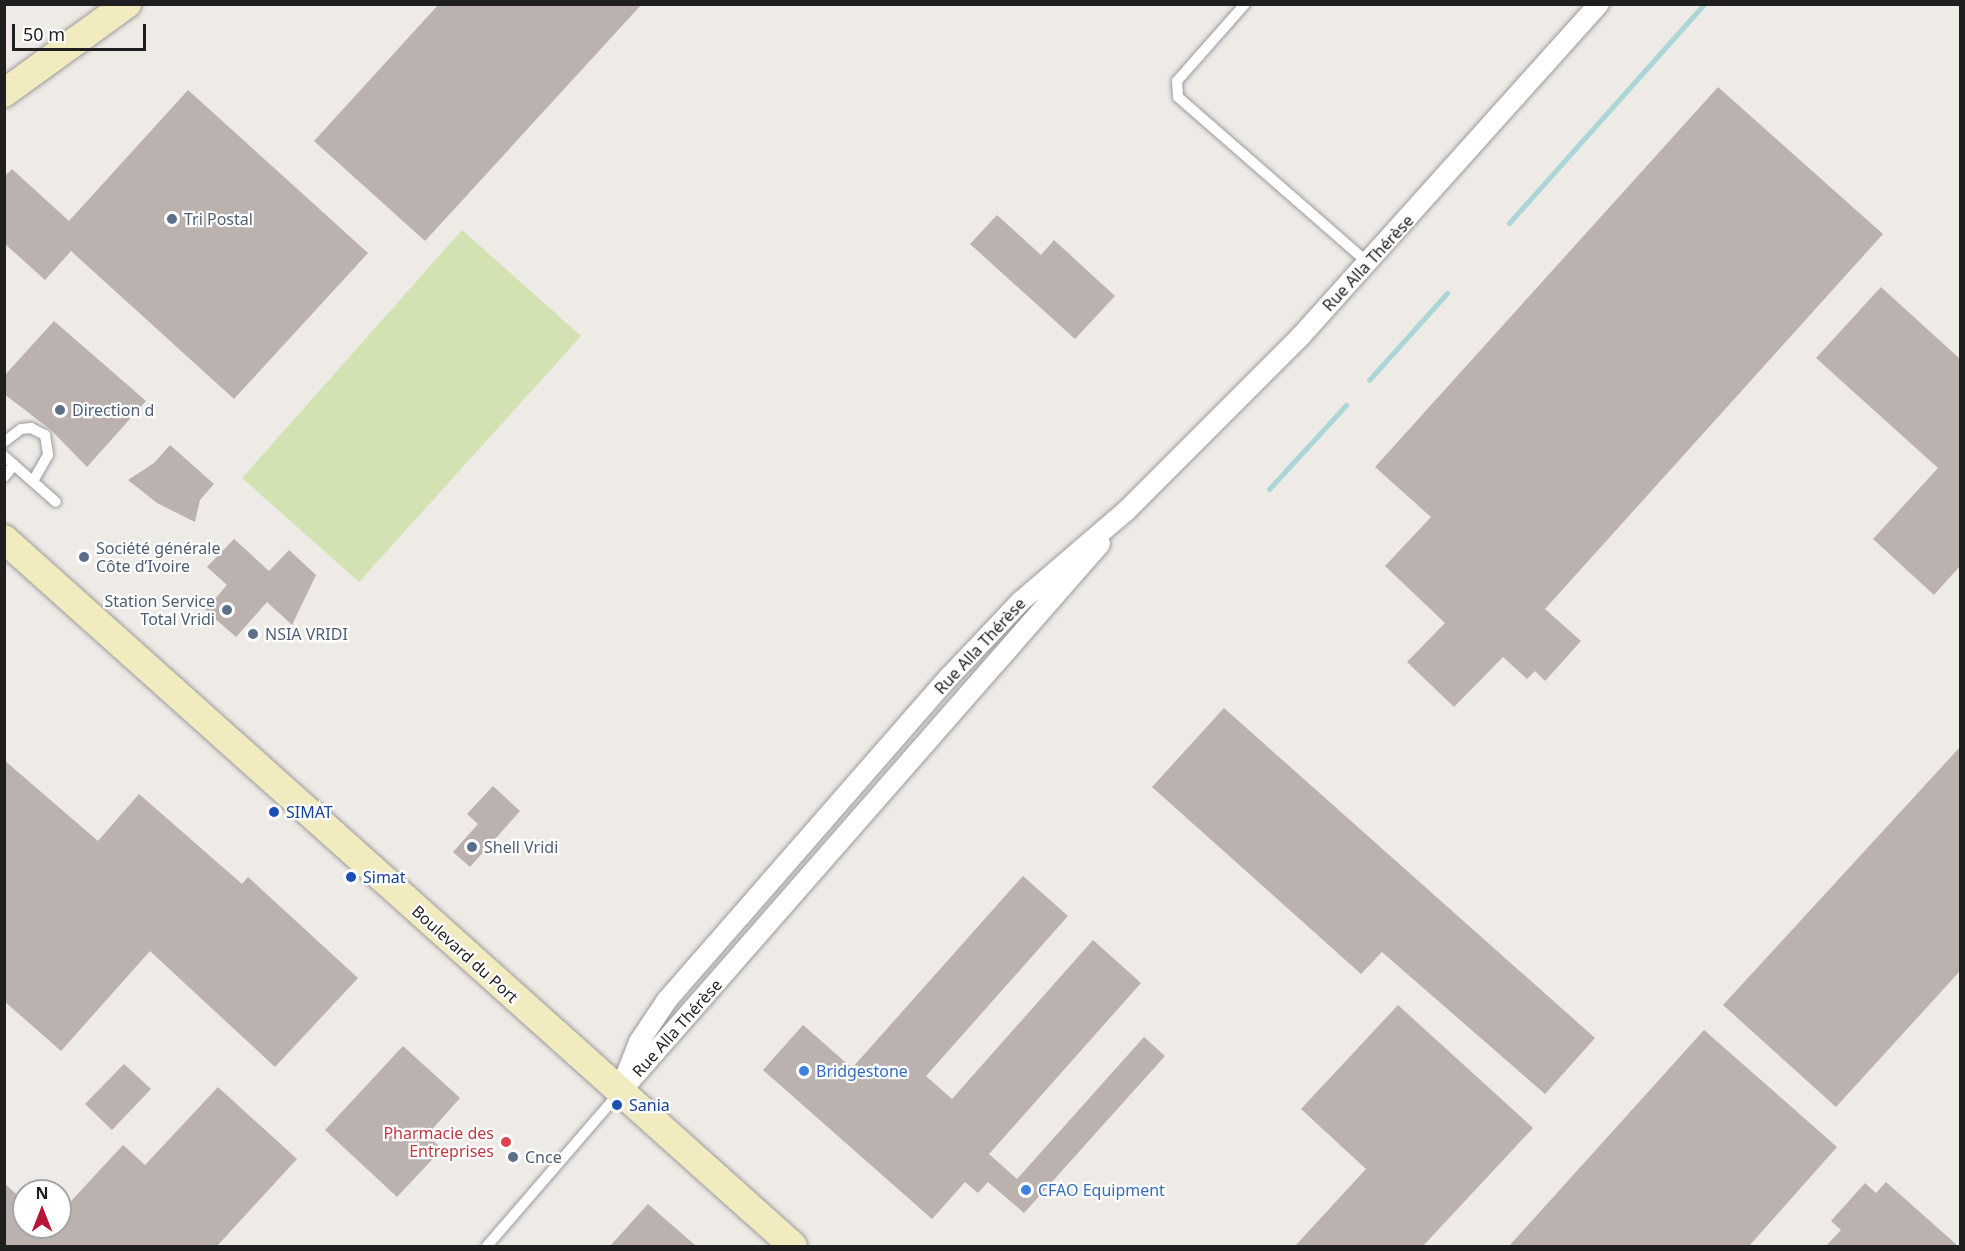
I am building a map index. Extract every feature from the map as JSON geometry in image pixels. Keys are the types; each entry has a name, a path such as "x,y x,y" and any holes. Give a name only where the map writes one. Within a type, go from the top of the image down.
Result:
{"main road":[{"path":"4,93 127,4"},
{"name":"Boulevard du Port","path":"4,539 619,1093 793,1246"}],"street":[{"name":"Rue Alla Thérèse","path":"619,1093 639,1042 667,1000 950,676 1021,601 1126,511 1368,263 1599,4"},
{"name":"Rue Alla Thérèse","path":"619,1093 1076,573 1126,511"}],"lane":[{"path":"1245,4 1177,81 1178,97 1368,263"},
{"path":"4,442 21,429 31,428 45,435 48,455 33,481"},
{"path":"4,456 56,502"},
{"path":"4,477 14,465"},
{"path":"487,1246 619,1093"}],"green space":[{"path":"462,230 581,336 359,582 242,478"}],"building":[{"path":"439,4 642,4 425,241 314,141"},
{"path":"1718,87 1883,234 1545,609 1581,641 1545,681 1535,671 1527,679 1503,657 1454,707 1407,662 1445,623 1385,566 1431,517 1375,467"},
{"path":"188,90 368,253 234,399 71,251 45,280 4,243 4,177 12,169 69,221"},
{"path":"997,215 1041,255 1054,240 1115,296 1075,339 970,244"},
{"path":"1881,287 1960,359 1960,566 1934,595 1873,539 1938,468 1816,358"},
{"path":"54,321 146,401 87,467 51,430 4,394 4,376"},
{"path":"170,445 214,484 200,500 195,522 157,503 128,480 154,463"},
{"path":"234,539 269,571 289,550 316,575 292,625 267,602 236,637 205,610 227,585 207,567"},
{"path":"1224,708 1595,1038 1545,1094 1382,952 1361,974 1152,787"},
{"path":"1960,747 1960,971 1836,1107 1723,1005"},
{"path":"4,760 98,841 139,794 242,884 248,877 358,978 275,1067 150,951 61,1051 4,1001"},
{"path":"493,786 520,811 470,867 453,852 478,824 467,814"},
{"path":"1023,876 1068,916 926,1076 952,1099 1093,940 1141,983 989,1154 1017,1179 1144,1037 1165,1056 1024,1213 988,1182 978,1193 965,1182 932,1219 763,1070 803,1025 852,1068"},
{"path":"1398,1005 1533,1128 1423,1246 1295,1246 1366,1169 1301,1109"},
{"path":"1704,1030 1837,1147 1749,1246 1509,1246"},
{"path":"403,1046 460,1098 427,1135 442,1149 397,1197 325,1130"},
{"path":"124,1064 151,1089 112,1130 85,1104"},
{"path":"218,1087 297,1159 217,1246 4,1246 4,1183 12,1190 12,1239 72,1239 72,1200 123,1145 145,1165"},
{"path":"1886,1182 1958,1246 1826,1246 1841,1230 1831,1221 1865,1183 1876,1193"},
{"path":"648,1204 696,1246 610,1246"}],"waterway":[{"path":"1509,223 1704,4"},
{"path":"1369,380 1447,293"},
{"path":"1269,489 1346,405"}],"place":[{"name":"Tri Postal","path":"172,219"},
{"name":"Direction d","path":"60,410"},
{"name":"Société générale Côte d’Ivoire","path":"84,557"},
{"name":"Station Service Total Vridi","path":"227,610"},
{"name":"NSIA VRIDI","path":"253,634"},
{"name":"SIMAT","path":"274,812"},
{"name":"Shell Vridi","path":"472,847"},
{"name":"Simat","path":"351,877"},
{"name":"Bridgestone","path":"804,1071"},
{"name":"Sania","path":"617,1105"},
{"name":"Pharmacie des Entreprises","path":"506,1142"},
{"name":"Cnce","path":"513,1157"},
{"name":"CFAO Equipment","path":"1026,1190"}]}
